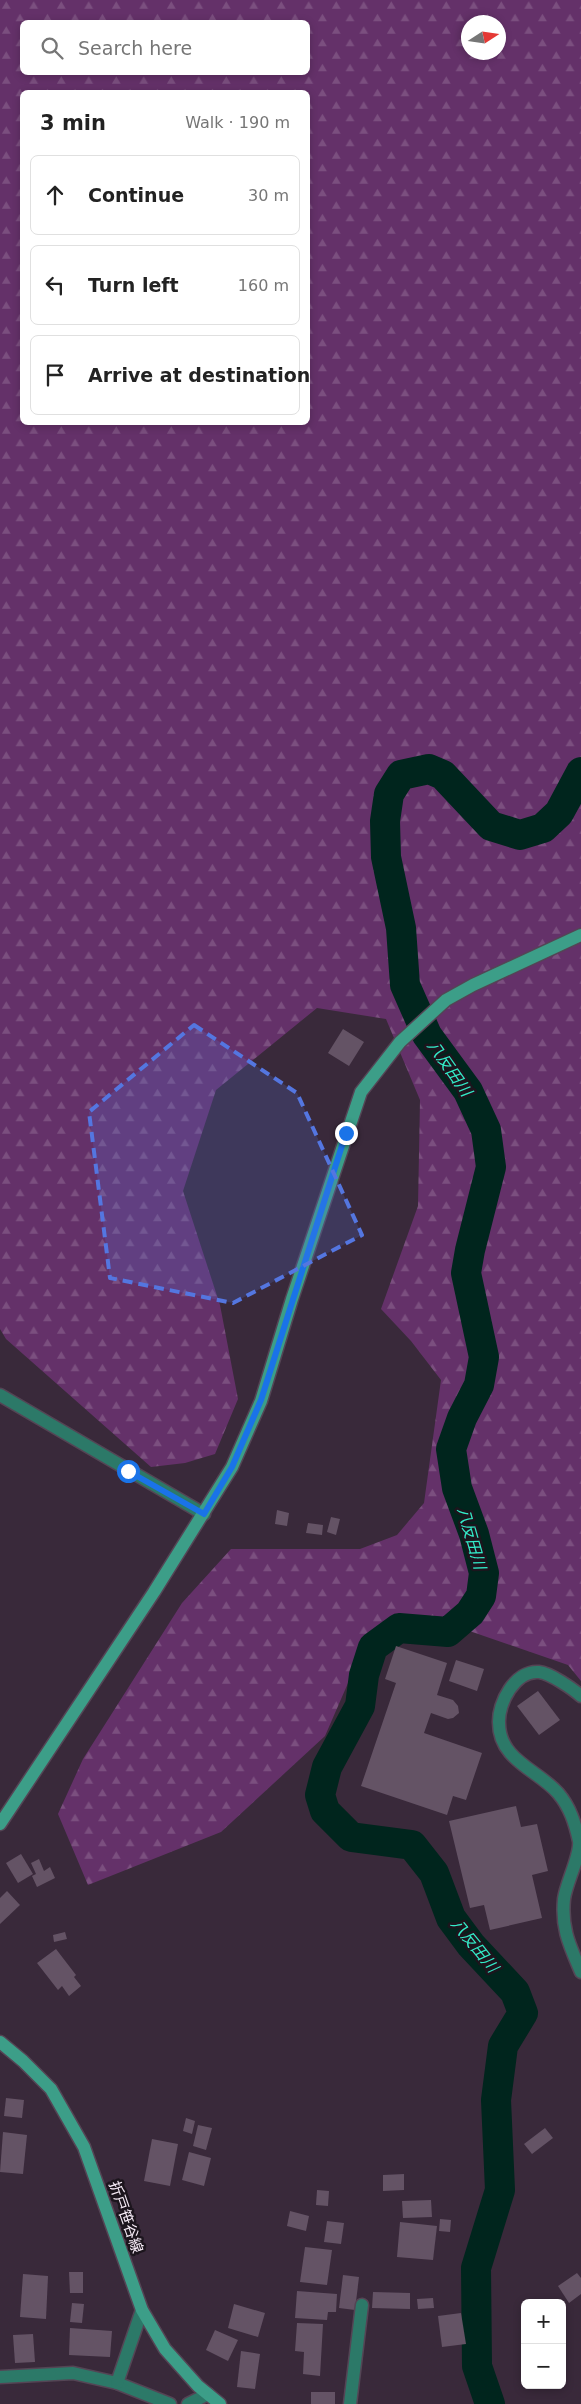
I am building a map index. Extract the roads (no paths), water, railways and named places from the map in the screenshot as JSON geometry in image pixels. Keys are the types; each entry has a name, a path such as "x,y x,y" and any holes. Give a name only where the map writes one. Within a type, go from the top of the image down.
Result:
{"street":[{"path":"0,1824 204,1514 232,1467 261,1400 361,1092 400,1042 446,1000 473,985 581,935"},
{"path":"0,1395 204,1514"},
{"path":"581,1696 564,1683 540,1672 524,1675 502,1702 499,1724 502,1741 512,1755 525,1769 557,1792 570,1810 579,1844 564,1899 564,1930 581,1972"},
{"name":"折戸笹谷線","path":"0,2042 23,2060 51,2089 72,2122 84,2147 142,2310 165,2349 220,2404"},
{"path":"350,2404 362,2305"},
{"path":"117,2383 142,2310"},
{"path":"0,2377 73,2372 117,2383 170,2404"},
{"path":"188,2404 208,2394"}],"waterway":[{"name":"八反田川","path":"490,2404 477,2366 476,2268 500,2190 496,2100 503,2046 523,2013 515,1992 471,1945 451,1918 434,1873 412,1845 351,1837 325,1811 320,1795 327,1767 360,1706 364,1675 373,1647 399,1628 448,1632 470,1613 481,1596 484,1573 474,1534 457,1488 451,1449 462,1418 479,1385 484,1357 466,1273 491,1167 486,1130 468,1091 427,1035 405,985 401,928 386,857 385,821 389,794 401,775 429,769 443,775 491,826 520,835 543,828 559,813 581,772"}]}
